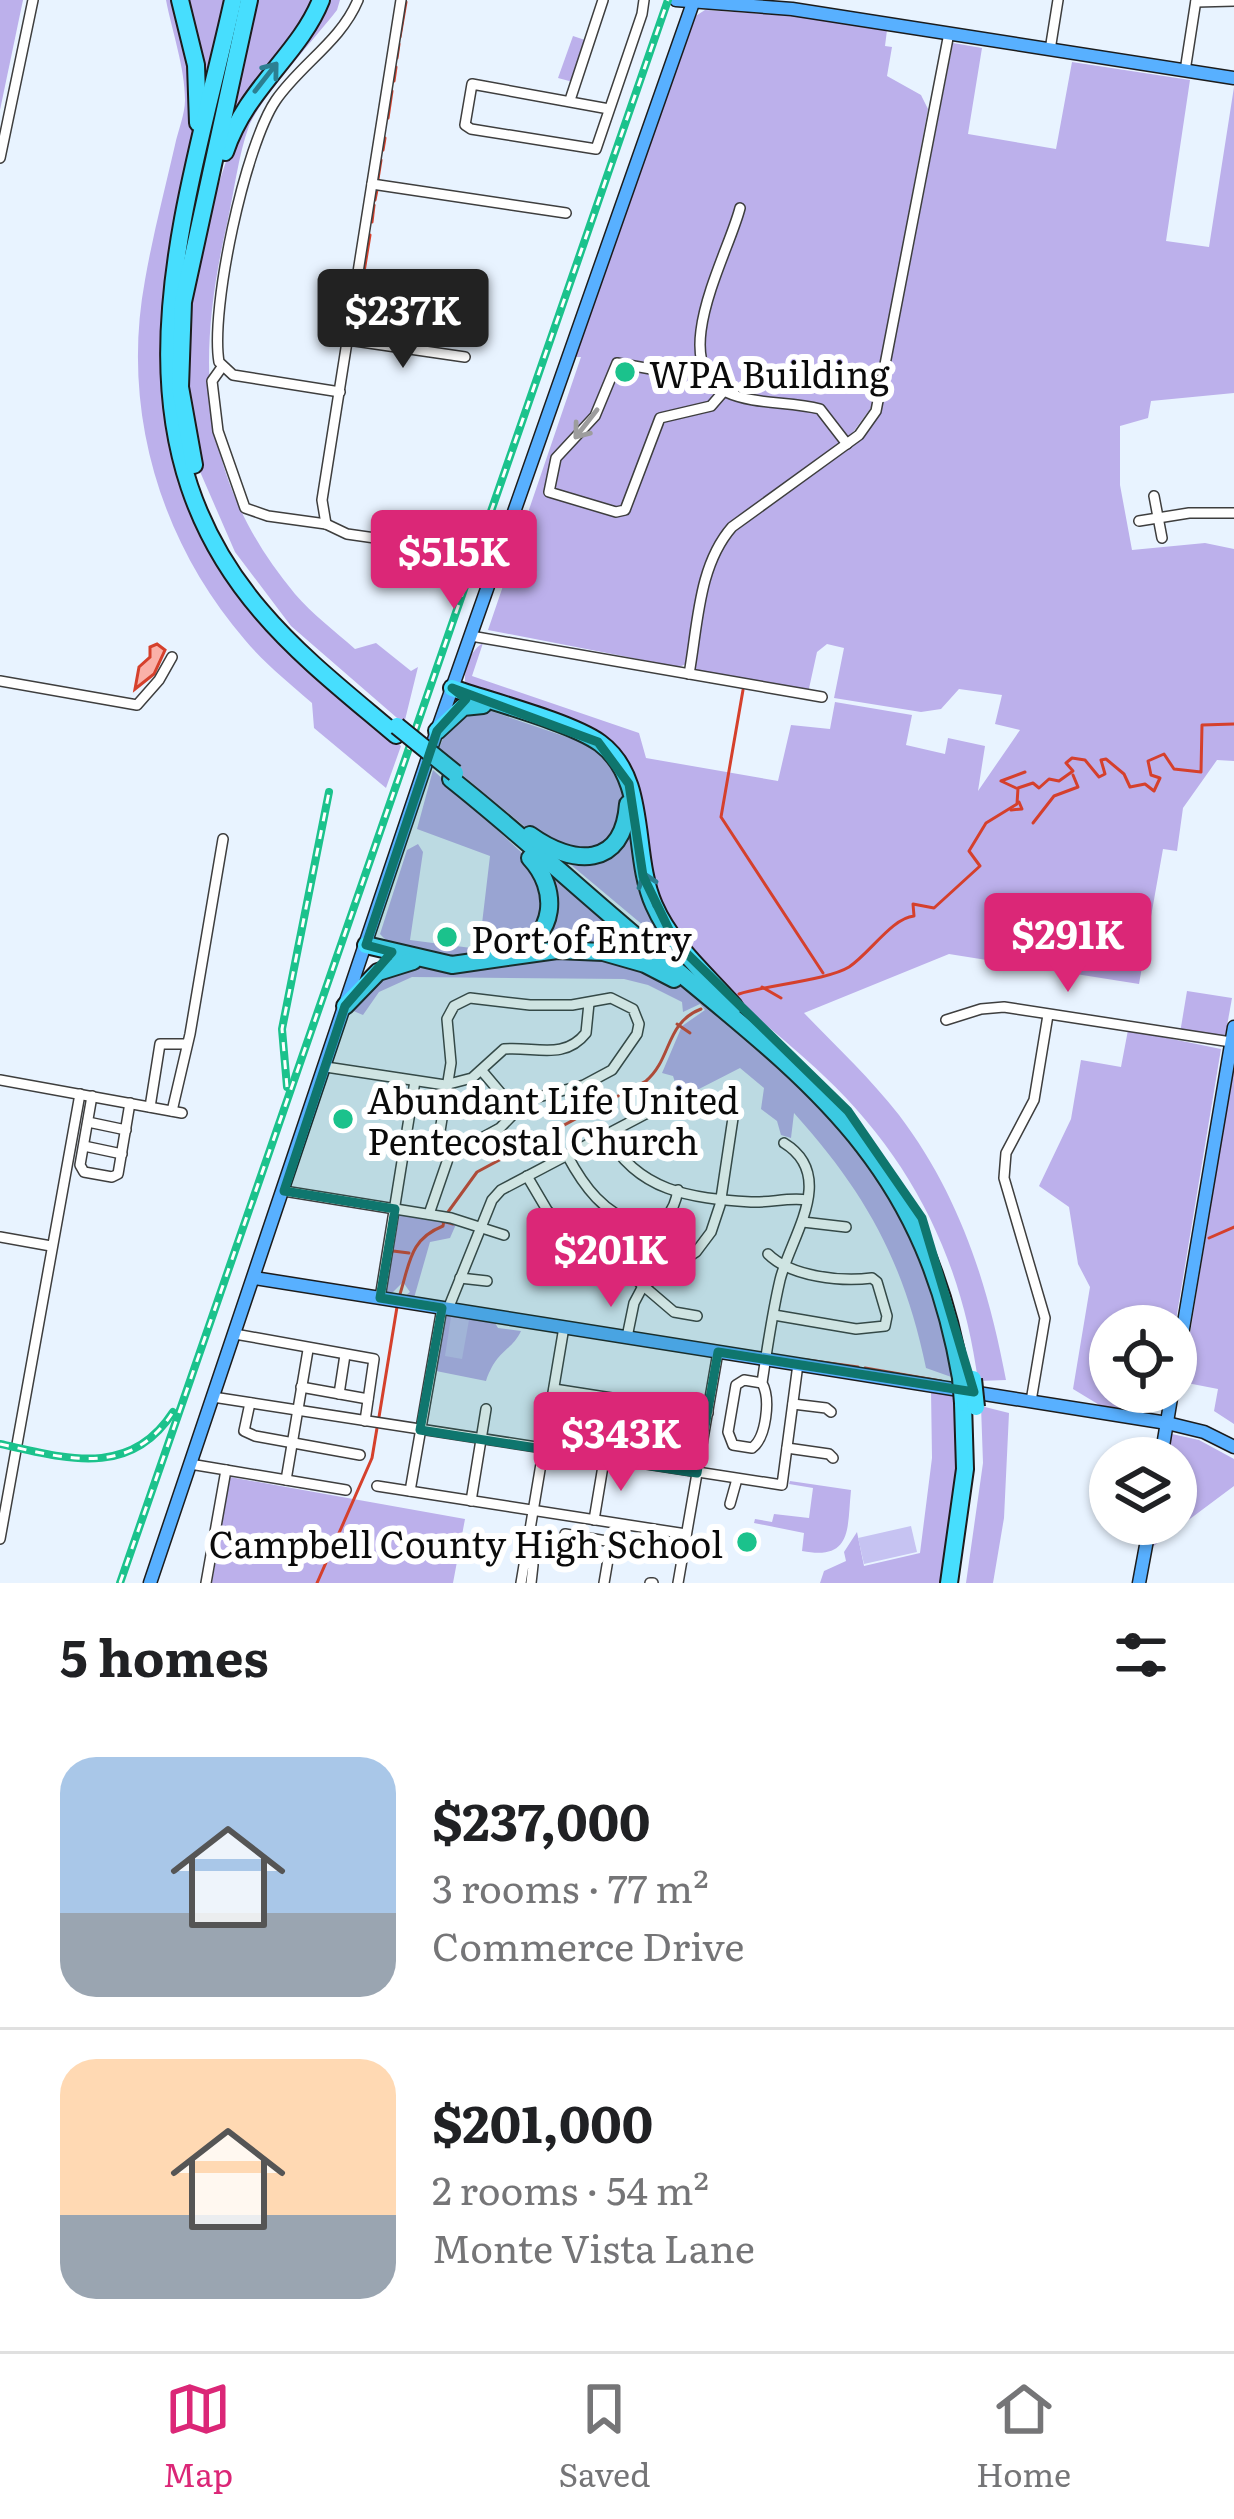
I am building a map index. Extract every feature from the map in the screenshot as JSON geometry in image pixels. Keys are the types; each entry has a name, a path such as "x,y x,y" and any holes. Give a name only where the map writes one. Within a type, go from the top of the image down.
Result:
{"highway":[{"path":"180,0 199,97 166,339 172,419 183,467 211,537 272,624 741,1016 848,1111 894,1169 945,1270 967,1379 973,1504 960,1583"},
{"path":"172,275 233,0"},
{"path":"249,0 181,321 180,387 192,459 216,524 244,574 290,631 396,730"},
{"path":"190,262 229,138 244,109 310,23 321,0"},
{"path":"452,691 575,736 605,753 625,784 626,818 607,849 575,857 533,837 479,797"},
{"path":"452,691 589,736 610,751 629,784 643,876 656,909 682,952 741,1016"},
{"path":"437,731 463,707 483,705"},
{"path":"367,942 428,957 474,960 522,949 542,932 550,908 547,883 479,797"},
{"path":"479,797 810,1085 856,1134 901,1199 942,1294 967,1379"},
{"path":"367,942 426,961"},
{"path":"345,1006 378,972 407,962 468,965 557,950 624,957 680,981 810,1085"},
{"path":"949,1583 970,1404"}],"main road":[{"path":"676,0 792,9 1234,78"},
{"path":"150,1583 437,731 694,1"},
{"path":"1187,1305 1232,1039"},
{"path":"254,1277 1167,1423 1204,1432 1234,1447"},
{"path":"1165,1437 1169,1413"},
{"path":"1139,1583 1146,1545"}],"street":[{"path":"0,158 33,0"},
{"path":"340,392 233,374 222,367 217,354 226,272 256,138 278,98 342,30 358,0"},
{"path":"326,524 322,500 401,0"},
{"path":"570,100 603,0"},
{"path":"610,109 472,85 466,128 596,149 610,109 644,0"},
{"path":"1050,50 1058,0"},
{"path":"1185,71 1196,1 1234,1"},
{"path":"689,674 707,569 722,539 847,444 869,423 880,399 949,33"},
{"path":"372,184 566,213"},
{"path":"740,208 701,323 703,363 712,381 724,391 820,410 847,444"},
{"path":"348,340 465,357"},
{"path":"703,363 692,368 662,364 651,369 617,363 595,416 556,458 549,492 616,512 625,510 660,418 711,406 724,391"},
{"path":"222,367 212,381 215,414 245,508 326,524 347,534 447,544"},
{"path":"1154,496 1162,538"},
{"path":"1139,521 1234,513"},
{"path":"471,636 822,697"},
{"path":"0,681 137,705 172,657"},
{"path":"0,1080 177,1112 184,1044 190,1034 223,839"},
{"path":"429,1214 449,1156 440,1131 451,1063 447,1019 461,1000 530,1005 620,1000 637,1016"},
{"path":"326,1067 415,1081 463,1082 482,1071 494,1052 511,1047 570,1048 586,1033 589,1003"},
{"path":"946,1020 995,1006 1196,1038 1232,1039"},
{"path":"637,1016 650,1013"},
{"path":"1035,1401 1046,1318 1004,1170 1006,1153 1032,1109 1048,1015"},
{"path":"449,1156 500,1128 527,1100 584,1085 612,1070 633,1045 637,1016"},
{"path":"150,1107 160,1044 184,1044"},
{"path":"482,1071 516,1111"},
{"path":"380,1298 415,1081"},
{"path":"86,1095 88,1122 80,1165 84,1172 115,1177 130,1103"},
{"path":"0,1539 51,1246 86,1095"},
{"path":"410,1492 445,1308 500,1190 683,1095 729,1105 734,1127 711,1232 695,1252 643,1286 627,1337"},
{"path":"88,1122 126,1130"},
{"path":"606,1134 631,1171 648,1181 752,1202 807,1199"},
{"path":"762,1383 739,1382 728,1437 733,1444 752,1448 759,1444 773,1315 810,1185 805,1165 784,1143"},
{"path":"84,1146 122,1154"},
{"path":"566,1155 592,1195 640,1226 665,1219 678,1190"},
{"path":"527,1176 558,1232 643,1286 674,1312 697,1316"},
{"path":"284,1191 429,1214 504,1235"},
{"path":"803,1222 847,1227"},
{"path":"0,1237 51,1246"},
{"path":"695,1252 706,1264"},
{"path":"768,1254 784,1265 850,1280 872,1278 887,1316 884,1326 856,1329 773,1315"},
{"path":"446,1276 487,1281"},
{"path":"521,1583 564,1328"},
{"path":"235,1334 374,1359 364,1421"},
{"path":"286,1480 308,1350"},
{"path":"677,1583 718,1352"},
{"path":"338,1394 345,1354"},
{"path":"214,1397 782,1485 798,1364"},
{"path":"301,1388 368,1399"},
{"path":"554,1389 730,1417"},
{"path":"250,1403 244,1431 360,1455"},
{"path":"793,1403 831,1412"},
{"path":"471,1501 486,1409"},
{"path":"787,1448 833,1458"},
{"path":"594,1520 604,1460"},
{"path":"190,1464 346,1490"},
{"path":"206,1583 226,1470"},
{"path":"730,1504 737,1479"},
{"path":"376,1486 686,1534"},
{"path":"565,1534 683,1554"},
{"path":"604,1583 611,1542"},
{"path":"525,1562 533,1565 531,1583"}],"highlighted area":[{"path":"452,688 598,742 629,784 643,876 675,942 848,1111 922,1218 974,1392 718,1352 697,1473 420,1430 442,1308 380,1298 395,1209 284,1191 345,1006 392,952 366,945 437,731 466,699"}],"shaded area":[{"path":"0,0 23,0 0,110"},
{"path":"166,0 178,0 197,129 167,281 161,338 162,385 175,458 188,497 286,647 401,746 386,788 314,728 312,703 252,648 215,601 169,516 154,471 138,377 139,328 148,263 185,100"},
{"path":"184,0 231,0 204,120"},
{"path":"254,0 318,0 227,139"},
{"path":"325,0 340,0 337,10 264,101 242,150 211,324 213,418 239,507 263,551 295,594 355,649 376,643 411,671 418,667 404,724 291,626 235,552 198,467 184,350 199,244 233,140"},
{"path":"705,10 795,16 887,30 885,46 892,47 887,76 921,95 928,109 873,405 851,435 727,525 702,573 686,664 679,667 488,630 581,357 573,357 694,17"},
{"path":"573,36 588,41 573,82 558,78"},
{"path":"953,43 982,48 968,134 1056,149 1072,62 1190,80 1166,241 1209,247 1234,87 1234,393 1151,401 1148,418 1120,426 1120,485 1132,550 1205,543 1234,549 1234,761 1217,760 1183,808 1177,851 1163,849 1139,984 949,954 804,1013 899,1115 954,1208 980,1275 1006,1380 978,1381 946,1254 908,1178 856,1108 711,975 655,897 639,849 620,754 466,687 465,681 471,656 483,643 472,676 639,733 646,758 778,781 791,725 830,729 835,702 912,715 906,745 945,754 948,738 985,746 978,791 1020,730 995,724 1002,695 959,689 941,709 921,712 834,698 844,648 827,644 817,652 808,693 692,671 710,570 734,529 847,448 878,414"},
{"path":"157,644 165,650 154,674 135,689 139,667 150,657 150,647"},
{"path":"485,709 593,746 617,772 625,794 624,818 599,851 542,841 437,754 451,717"},
{"path":"433,770 537,867 548,914 519,947 426,955 393,945 380,934 407,850 418,844 423,852 410,940 479,949 490,856 417,829"},
{"path":"629,823 636,854 687,962 558,854 587,859"},
{"path":"544,865 673,972 645,961 520,952 544,933"},
{"path":"591,952 677,982 800,1082 868,1155 932,1276 957,1379 926,1368 906,1295 879,1231 842,1172 794,1113 791,1138 781,1135 777,1121 761,1109 764,1088 740,1068 699,1089 678,1091 673,1076 662,1073 682,1026 705,1010 700,1004 683,1012 682,1002 624,979 412,977 379,992 363,1015 351,1010 393,967"},
{"path":"1187,991 1232,998 1225,1037 1180,1033"},
{"path":"1128,1030 1221,1049 1178,1305 1089,1305 1089,1399 1073,1389 1090,1287 1078,1264 1069,1207 1039,1186 1071,1119 1081,1060 1121,1067"},
{"path":"1234,1065 1234,1424 1214,1411 1218,1389 1197,1385 1195,1305"},
{"path":"400,1213 457,1222 450,1238 430,1242 414,1298 405,1296 410,1292 403,1282 392,1293 385,1292"},
{"path":"447,1313 521,1331 486,1381 436,1371"},
{"path":"451,1317 469,1320 462,1359 445,1356"},
{"path":"931,1390 960,1393 962,1431 945,1583 820,1583 824,1571 846,1561 844,1552 857,1532 864,1566 920,1553 932,1458"},
{"path":"981,1406 1009,1413 1004,1518 993,1583 966,1583 983,1463"},
{"path":"1197,1440 1234,1459 1234,1486 1197,1514"},
{"path":"230,1477 465,1519 453,1583 212,1583"},
{"path":"790,1481 851,1490 847,1529 839,1546 819,1553 802,1551 804,1533 754,1523 755,1519 772,1522 774,1514 809,1518 813,1488"},
{"path":"911,1526 917,1552 864,1564 858,1538"}],"waterway":[{"path":"400,37 406,2"},
{"path":"397,58 399,44"},
{"path":"394,81 396,67"},
{"path":"388,118 392,91"},
{"path":"383,150 385,138"},
{"path":"378,179 381,160"},
{"path":"375,200 377,190"},
{"path":"372,222 374,205"},
{"path":"363,278 370,235"},
{"path":"355,335 361,288"},
{"path":"743,690 721,817 823,973"},
{"path":"739,994 839,972 898,923 914,916 913,904 934,908 980,866 969,851 986,823 1017,804 1018,788 1033,783 1039,788 1049,779 1059,781 1073,771 1066,763 1072,758 1085,760 1099,777 1105,774 1101,760 1106,759 1124,774 1130,787 1145,784 1154,791 1160,778 1151,775 1148,761 1164,754 1174,769 1201,772 1202,725 1234,724"},
{"path":"1016,788 1001,781 1025,772"},
{"path":"1033,823 1054,796 1078,787 1073,775"},
{"path":"1011,810 1022,809 1019,802"},
{"path":"762,987 781,998"},
{"path":"448,1212 477,1172 646,1081 681,1023 701,1009"},
{"path":"677,1024 690,1033"},
{"path":"439,1220 453,1224"},
{"path":"400,1294 418,1245 443,1226 444,1220"},
{"path":"1209,1238 1234,1227"},
{"path":"393,1251 409,1253"},
{"path":"379,1417 397,1307"},
{"path":"807,1360 858,1367"},
{"path":"865,1368 941,1381"},
{"path":"317,1583 372,1458 377,1428"}],"railway":[{"path":"120,1583 668,0"},
{"path":"287,1087 282,1029 329,792"},
{"path":"0,1444 72,1458 117,1455 156,1433 173,1412"}],"place":[{"name":"WPA Building","path":"625,372"},
{"name":"Port of Entry","path":"447,937"},
{"name":"Abundant Life United Pentecostal Church","path":"343,1119"},
{"name":"Campbell County High School","path":"747,1542"}]}
